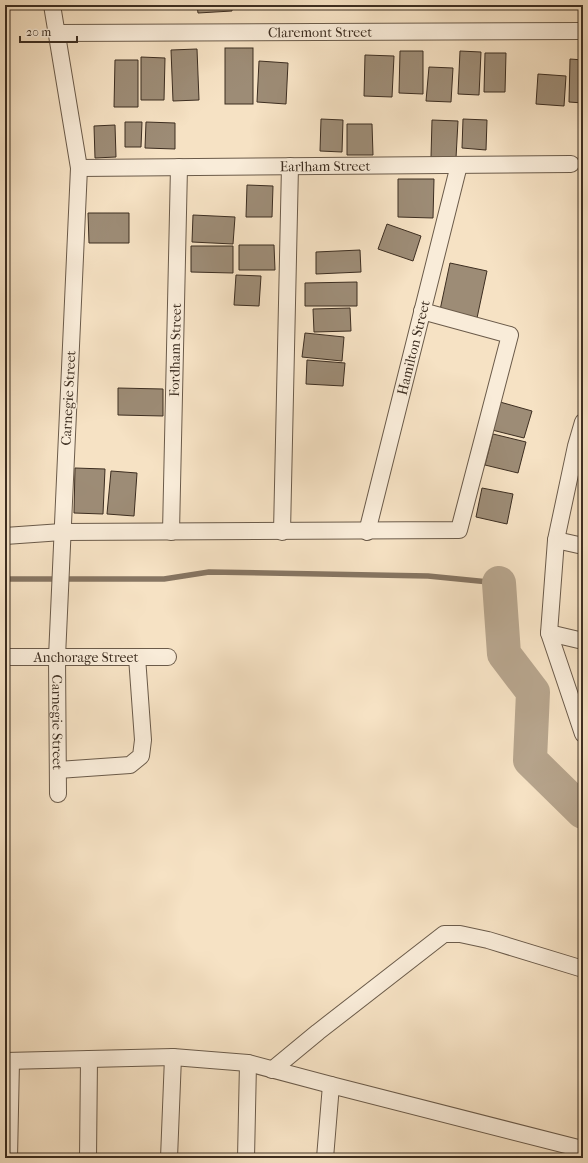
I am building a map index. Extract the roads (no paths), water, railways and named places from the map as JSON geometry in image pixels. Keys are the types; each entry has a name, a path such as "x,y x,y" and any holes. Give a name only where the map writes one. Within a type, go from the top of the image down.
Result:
{"street":[{"name":"Carnegie Street","path":"52,5 58,33 79,168 57,657 58,794"},
{"name":"Claremont Street","path":"58,33 583,31"},
{"name":"Hamilton Street","path":"367,532 459,164"},
{"name":"Earlham Street","path":"79,168 571,164"},
{"path":"282,532 290,166"},
{"name":"Fordham Street","path":"170,532 179,167"},
{"path":"7,536 62,532 367,532 459,530 510,335 422,311"},
{"path":"583,422 579,446 556,540 549,633 583,734"},
{"path":"556,540 583,546"},
{"path":"549,633 583,641"},
{"name":"Anchorage Street","path":"5,657 168,656"},
{"path":"58,770 130,765 142,756 143,740 137,657"},
{"path":"272,1070 318,1032 444,934 460,934 488,940 583,969"},
{"path":"168,1158 173,1056"},
{"path":"9,1158 8,1061 173,1056 248,1063 578,1148 583,1151"},
{"path":"88,1158 89,1059"},
{"path":"246,1158 248,1063"},
{"path":"325,1158 331,1085"}],"waterway":[{"path":"5,579 164,579 209,572 428,576 499,583"},
{"path":"499,583 504,654 533,692 530,760 583,812"}]}
